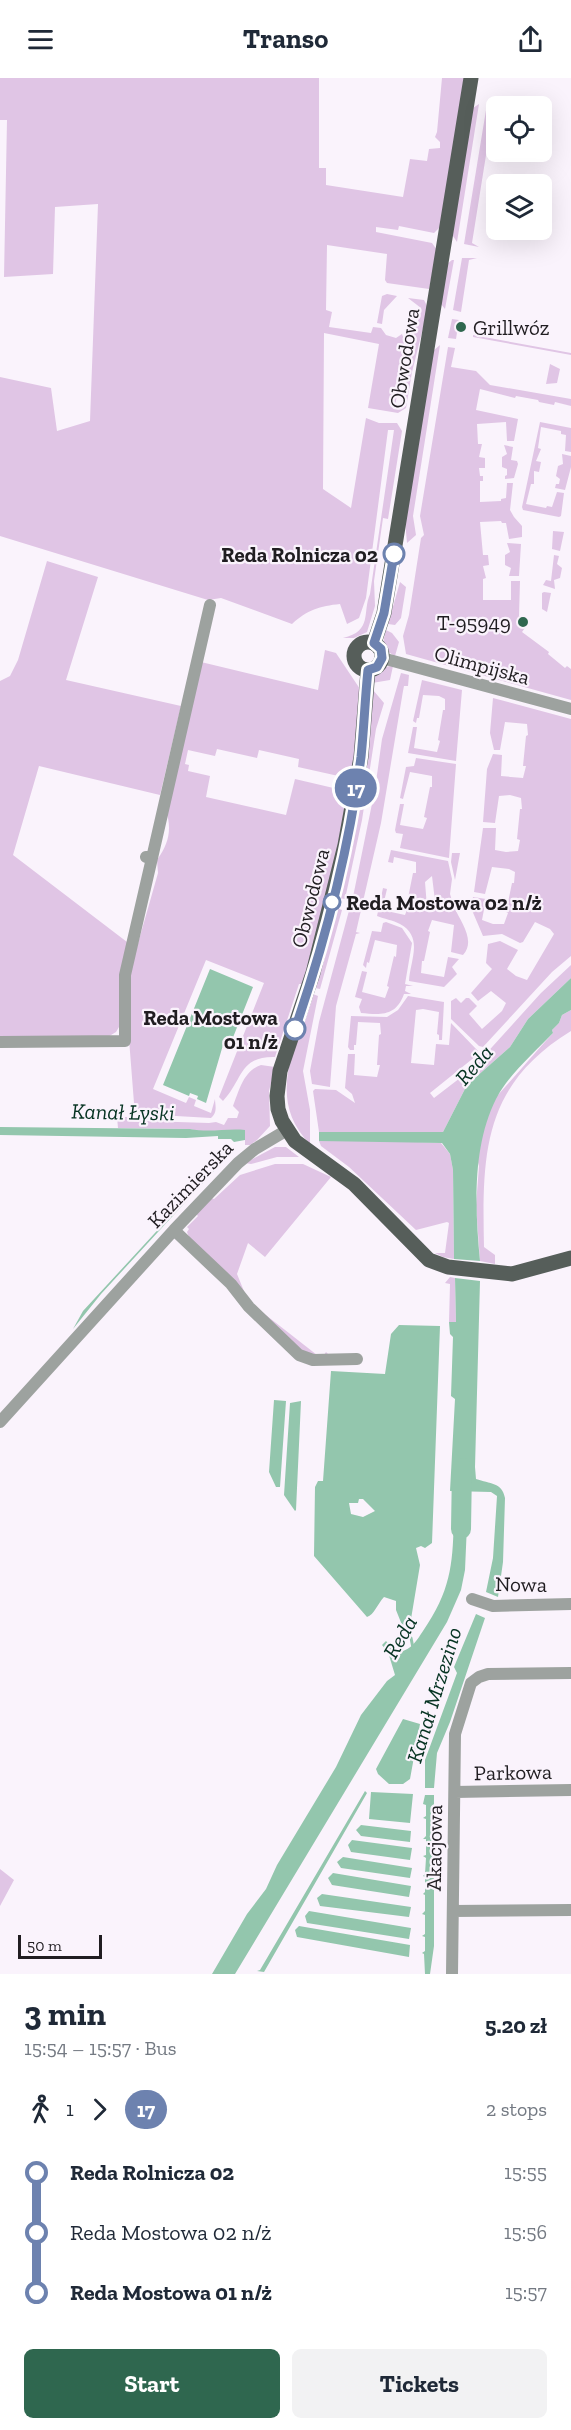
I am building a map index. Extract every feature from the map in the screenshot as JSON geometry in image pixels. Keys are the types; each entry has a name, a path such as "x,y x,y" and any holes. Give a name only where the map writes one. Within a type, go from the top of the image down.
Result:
{"main road":[{"name":"Obwodowa","path":"374,643 384,613 471,78"},
{"path":"365,642 374,643 381,649 382,658 377,667 368,670 357,664 355,651 365,642"},
{"name":"Obwodowa","path":"287,1130 278,1108 279,1078 316,963 345,846 361,757 368,670"},
{"path":"287,1130 295,1141 354,1184 422,1255 448,1267 512,1274 571,1258"}],"street":[{"path":"0,1041 125,1041 125,975 148,857 210,605"},
{"name":"Olimpijska","path":"382,658 571,709"},
{"name":"Kazimierska","path":"0,1422 174,1230 245,1157 287,1130"},
{"path":"174,1230 231,1284 249,1307 299,1355 313,1360 357,1359"},
{"name":"Nowa","path":"472,1599 492,1606 571,1604"},
{"name":"Akacjowa","path":"452,1974 455,1734 471,1683 488,1674 571,1672"},
{"name":"Parkowa","path":"455,1792 571,1790"},
{"path":"453,1911 571,1910"}],"shaded area":[{"path":"0,78 319,78 319,168 326,168 326,185 403,197 410,159 427,161 429,149 440,148 440,142 435,137 442,78 465,78 441,226 434,233 399,226 398,230 376,227 376,232 432,243 437,250 429,289 387,283 385,280 387,254 327,245 326,310 332,312 329,327 371,333 373,327 381,328 386,335 396,338 402,334 405,342 395,407 400,408 416,321 418,321 421,308 408,298 424,300 428,308 412,372 406,408 398,413 368,408 379,344 324,333 323,489 351,508 366,418 379,423 397,423 402,431 388,519 383,518 374,581 375,606 367,632 354,638 343,638 359,631 365,620 394,430 388,430 366,598 359,618 347,624 340,604 314,610 292,624 221,598 208,600 0,536 0,377 51,388 57,431 90,421 98,204 55,207 53,274 4,277 7,120 0,120"},
{"path":"479,104 457,242 453,236 453,230 473,108"},
{"path":"486,110 486,155 472,243 479,247 464,244"},
{"path":"462,258 477,258 469,260 461,312 453,310"},
{"path":"454,260 445,309 441,304 447,264"},
{"path":"387,294 397,296 384,310 382,324 377,323 382,296"},
{"path":"452,319 459,320 456,339 448,338"},
{"path":"473,335 571,353 571,355 473,337"},
{"path":"440,345 413,516 416,535 407,543 405,521 433,351"},
{"path":"448,347 455,348 451,367 476,371 490,385 571,399 571,406 555,402 554,405 480,389 476,410 518,419 514,441 507,441 506,422 477,424 478,444 482,444 479,457 485,458 485,468 479,468 480,476 483,476 483,481 480,481 480,502 501,501 506,498 507,483 513,483 510,510 522,526 522,537 509,539 506,523 501,521 480,522 483,555 488,555 489,565 483,566 486,578 483,579 483,600 511,600 511,581 520,581 519,616 525,617 520,619 520,625 527,625 522,632 549,652 548,654 565,668 567,666 571,669 571,700 406,654 403,636 409,615 421,538 424,535 420,516"},
{"path":"550,364 560,369 557,383 546,384"},
{"path":"540,422 571,428 571,452 565,451 566,435 561,434 561,431 541,427 538,448 541,449 536,461 541,462 539,472 534,471 534,484 531,484 526,504 552,507 557,492 564,493 559,517 523,510 522,507"},
{"path":"504,445 513,447 511,460 517,461 518,464 514,478 505,479 507,469 502,467 502,457 507,454"},
{"path":"562,454 571,456 571,467 565,490 555,488 556,484 559,484 560,479 556,476 558,466 563,464"},
{"path":"553,531 564,532 560,551 552,549"},
{"path":"507,543 521,544 519,576 509,576 511,568 505,565 505,555 510,552"},
{"path":"554,555 559,556 557,564 562,568 560,578 554,580 555,589 543,585 546,580 551,581"},
{"path":"47,561 98,577 66,680 181,706 160,795 39,766 13,855 127,942 122,1022 116,1032 106,1038 0,1036 0,681 10,676 18,660"},
{"path":"400,582 406,587 401,618 395,625 388,624"},
{"path":"542,593 551,593 547,612 542,609"},
{"path":"386,630 392,633 399,642 395,656 384,645"},
{"path":"325,650 336,653 360,689 353,770 349,775 343,777 298,767 299,759 259,750 257,758 217,749 215,756 188,750 185,764 189,765 188,771 210,776 206,797 286,815 295,779 342,790 347,795 335,864 303,984 299,984 275,1057 254,1060 243,1071 223,1101 219,1097 264,983 206,960 153,1089 186,1103 189,1097 196,1100 194,1106 211,1113 215,1099 215,1113 211,1118 141,1114 134,1103 129,1039 129,975 158,873 157,860 168,836 169,824 166,810 201,662 318,690"},
{"path":"393,666 390,680 372,683 380,671 385,667"},
{"path":"401,673 409,675 408,686 404,686 381,823 356,932 360,933 356,934 336,1006 330,1087 312,1084 310,1071 319,1022 354,892 375,789 382,739"},
{"path":"422,680 462,690 456,761 408,753 413,727 417,727 414,748 437,752 440,741 438,740 443,710 445,710 445,699 439,696 423,695 419,718 416,723 413,721"},
{"path":"373,690 384,703 376,729 362,820 345,899 339,898"},
{"path":"493,698 571,719 571,956 552,972 483,1047 479,1046 451,1019 451,1001 456,998 461,1003 469,998 477,1006 469,1014 482,1029 502,1011 506,1003 491,991 478,1001 471,993 492,969 486,963 488,944 500,941 518,950 507,969 527,980 554,934 550,929 535,922 523,942 520,943 502,934 483,936 471,908 473,897 486,899 482,920 493,924 504,924 508,913 506,912 512,883 514,883 515,872 492,867 485,894 474,892 483,828 496,828 495,850 518,851 520,840 517,839 520,809 522,809 521,798 510,795 499,796 495,823 483,822 487,769 493,754 502,755 501,776 523,778 526,766 523,766 526,736 528,735 527,724 505,722 500,750 494,750 490,733"},
{"path":"416,758 456,764 449,858 400,848 403,834 396,833 395,830 400,804 404,804 400,825 423,829 427,818 424,817 430,787 432,787 432,776 410,772 403,799 400,798 406,767 414,766"},
{"path":"391,850 448,861 452,879 450,894 453,904 435,901 432,876 425,882 427,907 431,908 432,903 454,907 466,931 467,950 463,955 451,952 454,925 432,920 421,973 444,977 448,957 459,959 452,967 457,974 444,987 409,981 414,950 412,936 400,924 377,916 383,888 387,889 382,910 405,915 409,904 407,903 413,873 416,873 416,862 394,857 393,863 388,862"},
{"path":"452,853 460,853 455,880 451,862"},
{"path":"336,908 342,910 320,989 315,988"},
{"path":"383,923 402,928 412,943 405,984 413,986 406,986 405,991 411,994 404,994 397,1007 382,1014 361,1013 359,1007 362,999 355,997 362,971 367,972 362,992 385,998 389,987 387,986 394,956 396,957 397,945 375,940 369,963 367,962 366,968 363,965 372,931 381,932"},
{"path":"571,965 571,978 528,1019 510,1047 467,1085 443,1132 319,1132 313,1091 315,1089 336,1090 355,1103 352,1094 345,1088 348,1054 355,1054 354,1075 377,1077 380,1065 377,1065 380,1023 358,1022 356,1045 354,1045 354,1050 350,1050 348,1047 351,1016 387,1017 398,1010 408,996 444,1002 442,1040 439,1040 437,1034 439,1012 416,1010 411,1063 434,1065 436,1044 449,1045 451,1023 478,1051 476,1056 430,1093 434,1098 473,1068 541,993"},
{"path":"210,969 253,987 232,1040 223,1045 206,1103 197,1099 198,1096 190,1093 189,1096 163,1085"},
{"path":"571,978 571,1010 562,1015 559,1023 552,1030 553,1033 522,1064 501,1090 488,1118 477,1178 480,1261 454,1259 453,1170 450,1154 442,1143 319,1141 319,1132 443,1132 467,1085 510,1047 528,1019"},
{"path":"313,994 318,996 303,1071 310,1110 310,1144 297,1127 289,1109 287,1090 288,1071 293,1052"},
{"path":"571,1010 571,1031 542,1052 520,1074 504,1098 494,1124 487,1152 484,1181 484,1247 495,1255 495,1264 480,1261 476,1205 479,1166 468,1125 501,1092 553,1033 552,1030 559,1023 562,1015"},
{"path":"261,1065 275,1067 269,1091 270,1126 250,1145 245,1145 245,1131 242,1130 203,1132 190,1129 118,1128 117,1117 131,1117 146,1121 216,1122 224,1125 228,1118 237,1118 239,1112 233,1106 240,1088 250,1072"},
{"path":"0,1127 245,1130 245,1140 234,1142 231,1139 218,1139 218,1136 186,1138 0,1135"},
{"path":"369,1140 441,1143 450,1154 453,1170 454,1259 435,1253 445,1253 449,1223 416,1230 349,1167 321,1146 319,1141"},
{"path":"275,1147 286,1147 299,1157 277,1157 251,1164 245,1163"},
{"path":"225,1157 101,1294 73,1329 83,1311"},
{"path":"275,1164 303,1164 331,1177 265,1257 248,1243 237,1274 248,1301 317,1355 324,1355 326,1352 328,1354 325,1357 314,1357 300,1352 247,1302 228,1277 192,1245 187,1232 189,1229 187,1227 198,1216 196,1214 211,1198 214,1199 240,1175"},
{"path":"450,1277 455,1278 456,1323 449,1322 450,1284 445,1283"},
{"path":"455,1278 480,1281 475,1467 476,1479 498,1486 505,1498 503,1562 498,1597 486,1592 493,1558 497,1496 491,1492 450,1491 455,1399 451,1396 453,1337 450,1334 449,1322 456,1322"},
{"path":"399,1325 440,1326 432,1543 425,1548 421,1546 416,1548 420,1565 410,1625 407,1626 402,1625 396,1610 396,1601 384,1597 372,1614 367,1617 314,1556 315,1487 318,1481 323,1481 331,1371 385,1374 391,1334","holes":["359,1499 363,1499 375,1511 363,1517 351,1514 349,1503 358,1503"]},
{"path":"274,1400 286,1401 280,1487 276,1487 269,1472"},
{"path":"301,1401 295,1511 284,1495 290,1403"},
{"path":"454,1501 468,1502 465,1570 461,1590 447,1622 235,1974 212,1974 247,1914 266,1889 277,1865 336,1767 361,1715 387,1681 395,1675 388,1652 382,1645 386,1641 400,1652 408,1649 416,1641 441,1599 447,1584 452,1554"},
{"path":"476,1614 485,1618 450,1722 437,1753 434,1788 425,1788 425,1760 457,1673 454,1667"},
{"path":"403,1719 420,1724 410,1779 403,1784 389,1784 376,1769"},
{"path":"365,1791 367,1793 264,1972 257,1971 260,1970"},
{"path":"371,1792 413,1794 410,1823 369,1819"},
{"path":"425,1795 434,1795 434,1946 430,1974 425,1974 424,1954 422,1953 425,1951 425,1937 422,1936 425,1934 425,1915 422,1914 425,1911 425,1895 423,1894 425,1877 423,1876 426,1858 423,1856 426,1855 426,1839 423,1839 426,1836 426,1819 423,1818 426,1816 426,1805 423,1804"},
{"path":"361,1825 411,1831 410,1842 361,1836 356,1830"},
{"path":"352,1840 412,1848 410,1860 351,1852 348,1845"},
{"path":"343,1857 412,1868 410,1878 341,1868 337,1862"},
{"path":"0,1869 14,1880 0,1906"},
{"path":"333,1873 411,1886 409,1897 332,1885 328,1878"},
{"path":"322,1894 411,1907 409,1917 320,1906 317,1898"},
{"path":"309,1911 411,1928 409,1939 307,1923 305,1916"},
{"path":"299,1926 410,1945 409,1957 297,1937 295,1930"}],"waterway":[{"name":"Reda","path":"461,1529 462,1468"},
{"path":"411,1638 413,1648"}],"bus line":[{"name":"17","path":"295,1029 322,942 345,846 361,757 368,670 377,667 382,658 381,649 374,643 384,613 394,554"}],"place":[{"name":"Grillwóz","path":"461,327"},
{"name":"Reda Rolnicza 02","path":"394,554"},
{"name":"T-95949","path":"523,622"},
{"name":"Reda Mostowa 02 n/ż","path":"332,902"},
{"name":"Reda Mostowa 01 n/ż","path":"295,1029"}],"water label":[{"name":"Kanał Łyski","path":"123,1112"},
{"name":"Kanał Mrzezino","path":"434,1695"}]}
